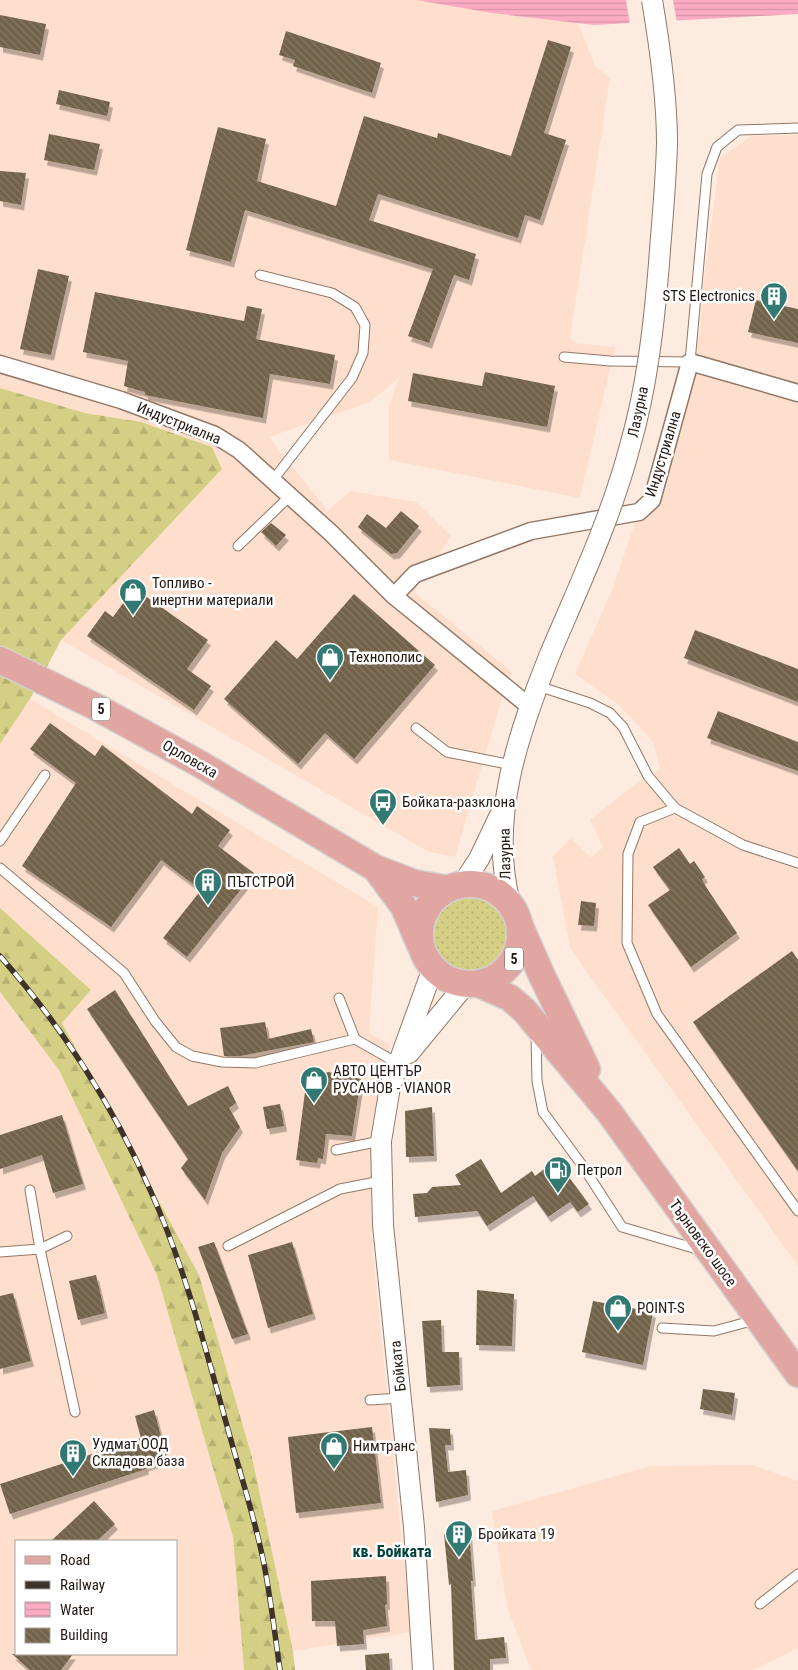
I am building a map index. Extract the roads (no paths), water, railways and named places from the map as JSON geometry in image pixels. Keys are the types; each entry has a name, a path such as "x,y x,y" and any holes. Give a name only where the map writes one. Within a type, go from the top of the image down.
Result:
{"main road":[{"name":"Орловска","path":"0,660 69,692 200,764 375,868 414,883 456,886"},
{"name":"Орловска","path":"375,868 404,907 429,962"},
{"name":"5","path":"429,962 453,982 472,984 494,979 507,969 516,956 520,941 515,914 500,893 488,887 475,884 456,886"},
{"path":"429,962 420,940 421,924 427,909 436,897 456,886"},
{"name":"Търновско шосе","path":"515,914 562,1019 609,1112"},
{"name":"Търновско шосе","path":"472,984 510,998 536,1024 609,1112 798,1374"}],"street":[{"name":"Лазурна","path":"515,914 502,866 505,804 512,764 529,706 596,547 614,498 630,446 644,387 657,286 667,142 660,54 652,0"},
{"path":"690,362 798,393"},
{"name":"Индустриална","path":"394,596 415,574 531,531 639,512 652,500 690,362"},
{"name":"Индустриална","path":"0,364 121,400 215,435 247,455 394,596 529,706"},
{"name":"Лазурна","path":"456,886 479,859 505,804"},
{"name":"Бойката","path":"423,1670 414,1527 381,1181 381,1141 390,1087 399,1064 429,962"},
{"name":"Бойката","path":"399,1064 472,984"}],"lane":[{"path":"564,357 610,361 690,362 707,174 717,147 738,130 798,128"},
{"path":"260,275 332,293 356,307 365,325 363,353 352,378 273,480"},
{"path":"238,546 290,496"},
{"path":"537,686 590,703 610,713 623,727 648,776 675,808 742,845 798,863"},
{"path":"416,728 446,752 512,764"},
{"path":"0,840 45,775"},
{"path":"675,808 640,822 628,854 627,943 657,1014 798,1211"},
{"path":"0,868 124,974 155,1021 176,1048 192,1056 222,1062 255,1063 355,1039"},
{"path":"339,998 355,1039 399,1064"},
{"path":"536,1024 537,1081 543,1112 582,1165 622,1228 711,1253"},
{"path":"336,1150 381,1141"},
{"path":"228,1246 340,1189 381,1181"},
{"path":"30,1190 40,1249 76,1412"},
{"path":"0,1252 40,1249 67,1236"},
{"path":"662,1328 714,1331 758,1319"},
{"path":"370,1400 401,1398"},
{"path":"760,1604 798,1574"}],"water":[{"path":"416,0 798,0 798,14 594,25 492,13"}],"railway":[{"path":"0,956 44,1010 103,1098 136,1160 173,1246 192,1302 253,1516 267,1580 280,1670"}],"place":[{"name":"STS Electronics","path":"774,320"},
{"name":"Топливо - инертни материали","path":"133,616"},
{"name":"Технополис","path":"330,681"},
{"name":"Бойката-разклона","path":"383,826"},
{"name":"ПЪТСТРОЙ","path":"208,906"},
{"name":"АВТО ЦЕНТЪР РУСАНОВ - VIANOR","path":"314,1104"},
{"name":"Петрол","path":"558,1194"},
{"name":"POINT-S","path":"618,1332"},
{"name":"Нимтранс","path":"334,1470"},
{"name":"Уудмат ООД Складова база","path":"73,1477"},
{"name":"Бройката 19","path":"459,1558"}],"district":[{"name":"кв. Бойката","path":"392,1551"}]}
